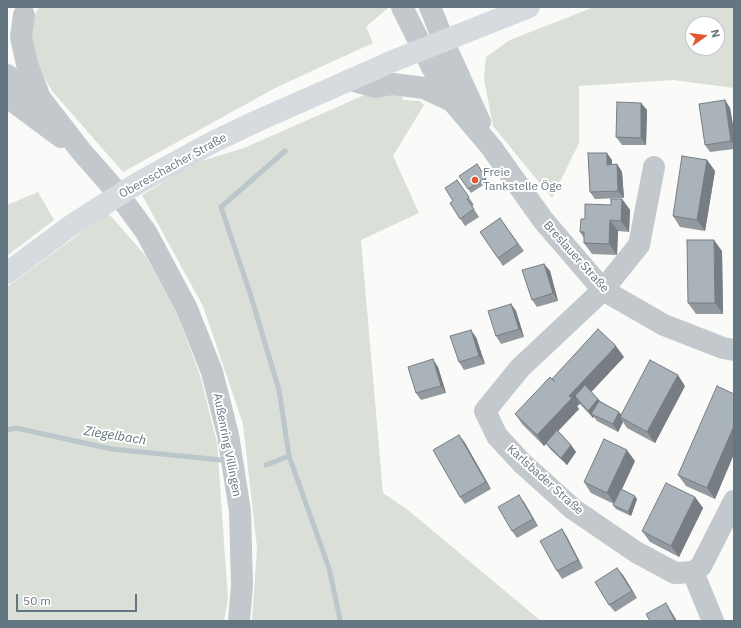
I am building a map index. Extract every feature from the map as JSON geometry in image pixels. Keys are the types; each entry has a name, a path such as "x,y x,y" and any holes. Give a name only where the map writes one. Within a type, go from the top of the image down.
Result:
{"main road":[{"name":"Obereschacher Straße","path":"7,273 69,228 138,183 250,124 423,49 529,7"}],"street":[{"name":"Breslauer Straße","path":"402,7 452,101 491,147 543,220 603,290 664,325 723,348 734,350"},
{"name":"Breslauer Straße","path":"430,7 443,42 491,147"},
{"path":"7,35 17,9"},
{"path":"17,9 27,64 40,98"},
{"path":"7,75 40,98 86,156"},
{"path":"351,80 375,87 393,84 424,88 452,101"},
{"path":"7,97 86,156"},
{"name":"Außenring Villingen","path":"86,156 116,190 146,232 187,309 212,372 228,435 240,512 242,585 239,621"},
{"path":"603,290 639,245 654,167"},
{"name":"Karlsbader Straße","path":"603,290 520,368 485,411 497,436 522,463 573,509 636,552 675,573 693,572"},
{"path":"713,621 693,572 701,566 734,501"}],"shaded area":[{"path":"39,7 389,7 366,27 373,43 277,87 123,172 52,91 36,64 30,43 31,22"},
{"path":"594,7 734,7 734,88 673,80 579,86 579,143 552,198 493,126 484,79 486,57 510,40"},
{"path":"401,90 403,100 420,101 424,105 393,156 419,213 361,240 383,493 408,510 541,621 252,621 257,548 243,424 203,306 142,195 195,163 244,148 369,93"},
{"path":"38,192 54,220 7,256 7,205"},
{"path":"108,213 145,255 177,314 200,375 217,443 228,599 224,621 7,621 7,287"}],"building":[{"path":"725,100 731,141 705,145 699,104"},
{"path":"617,102 641,103 641,138 616,137"},
{"path":"588,153 607,153 607,165 617,164 618,191 590,192"},
{"path":"682,156 707,160 697,220 673,216"},
{"path":"477,164 486,178 468,189 459,176"},
{"path":"457,180 469,197 467,199 474,209 460,219 450,203 453,201 445,188"},
{"path":"611,199 622,199 621,221 610,220 609,244 584,243 584,232 580,232 581,219 585,219 585,204 611,205"},
{"path":"500,218 518,244 498,258 480,232"},
{"path":"687,240 714,240 715,303 688,303"},
{"path":"544,264 553,293 532,300 522,270"},
{"path":"511,304 519,329 496,336 488,311"},
{"path":"598,329 616,346 569,396 572,398 537,435 515,414 550,377 552,379"},
{"path":"471,330 479,356 459,362 450,336"},
{"path":"433,359 441,386 416,393 408,367"},
{"path":"650,360 678,375 647,432 620,417"},
{"path":"585,385 598,399 588,411 575,396"},
{"path":"717,386 734,394 734,426 707,488 678,475"},
{"path":"599,401 619,412 613,424 591,414"},
{"path":"557,430 571,445 561,458 546,443"},
{"path":"459,435 486,482 460,497 433,450"},
{"path":"604,439 627,450 607,493 584,482"},
{"path":"666,483 695,497 671,546 642,531"},
{"path":"621,489 635,496 628,512 613,505"},
{"path":"519,495 533,519 512,531 498,507"},
{"path":"562,529 578,560 557,571 540,541"},
{"path":"617,568 632,591 609,605 595,582"},
{"path":"666,603 675,621 650,621 646,614"}],"waterway":[{"path":"285,151 221,207 250,293 279,390 289,456 329,568 340,619"},
{"name":"Ziegelbach","path":"7,430 16,428 112,449 221,460"},
{"name":"Ziegelbach","path":"266,465 289,456"}],"place":[{"name":"Freie Tankstelle Öge","path":"475,180"}]}
